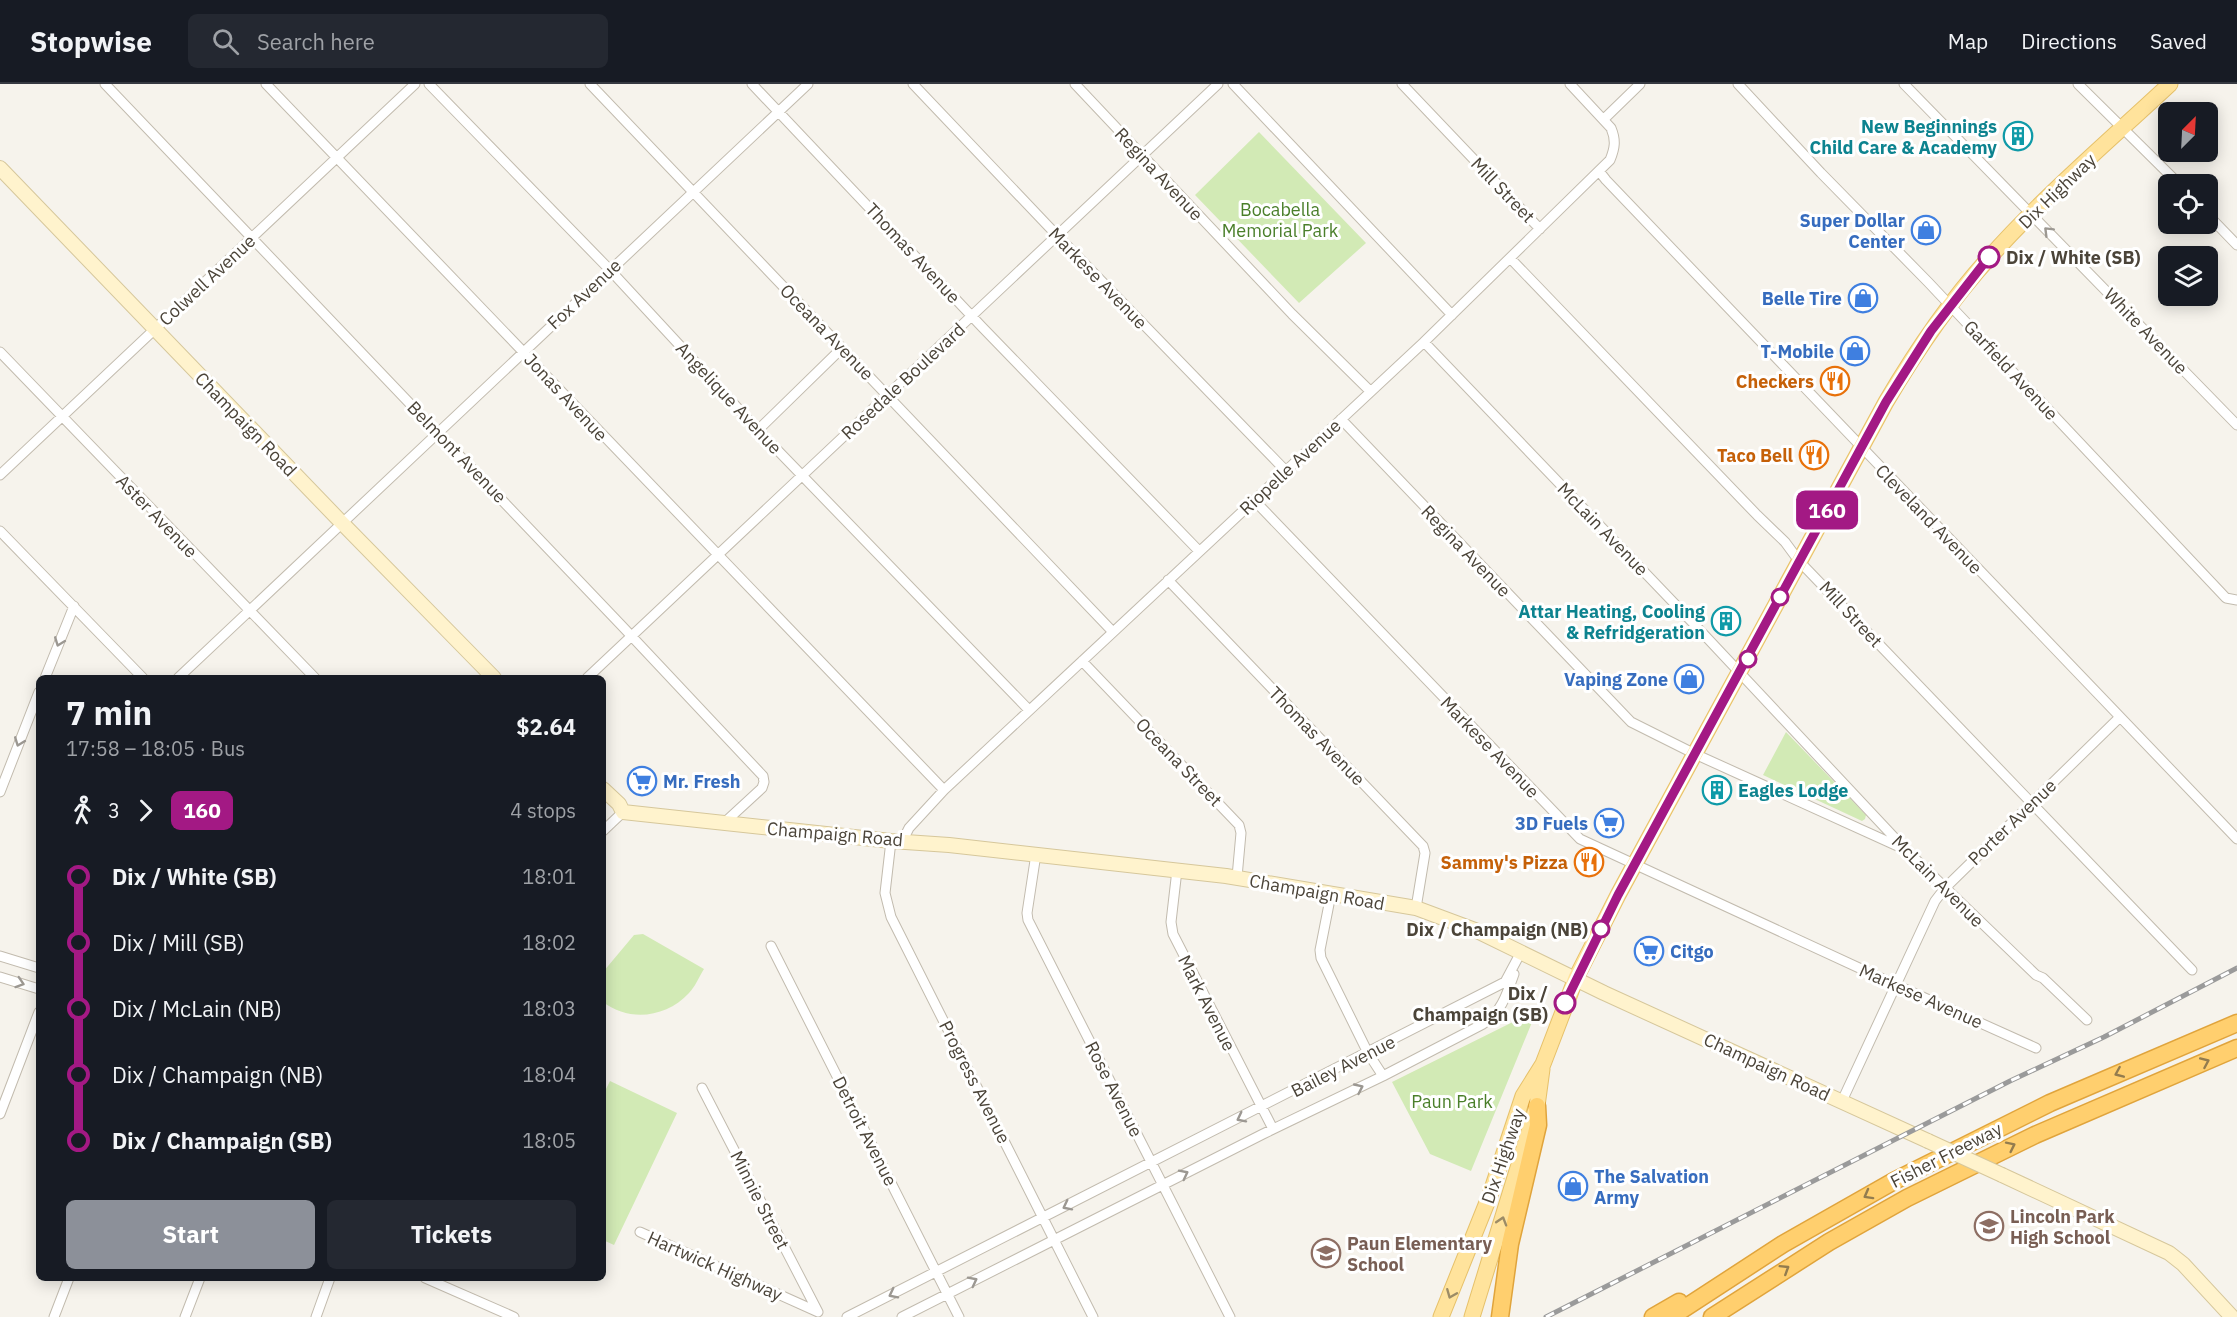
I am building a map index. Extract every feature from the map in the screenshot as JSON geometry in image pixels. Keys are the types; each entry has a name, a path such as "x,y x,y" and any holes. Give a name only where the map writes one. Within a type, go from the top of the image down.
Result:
{"highway":[{"name":"Fisher Freeway","path":"1671,1317 1815,1224 1894,1181 2050,1103 2237,1023"},
{"name":"Fisher Freeway","path":"1718,1315 1829,1242 1935,1183 2035,1135 2237,1048"},
{"path":"1500,1317 1513,1227 1538,1125 1537,1106"},
{"path":"1653,1317 1697,1292 1718,1286"}],"main road":[{"name":"Dix Highway","path":"1441,1317 1490,1195 1523,1096 1542,1065 1576,978 1634,865 1905,370 1949,306 1989,257 2170,84"},
{"name":"Dix Highway","path":"1472,1317 1537,1106 1542,1065"}],"street":[{"name":"Belmont Avenue","path":"105,84 763,776 762,788 724,823"},
{"name":"Jonas Avenue","path":"266,84 944,790"},
{"name":"Colwell Avenue","path":"0,476 415,84"},
{"name":"Angelique Avenue","path":"429,84 610,270 758,430 1029,710"},
{"name":"Oceana Avenue","path":"590,84 1113,632"},
{"name":"Thomas Avenue","path":"752,84 1199,551"},
{"name":"Fox Avenue","path":"181,675 808,84"},
{"name":"Markese Avenue","path":"913,84 1285,470"},
{"name":"Regina Avenue","path":"1076,84 1292,314 1370,391"},
{"name":"Rosedale Boulevard","path":"590,675 1218,84"},
{"path":"1233,84 1452,315"},
{"name":"Mill Street","path":"1402,84 1540,229"},
{"path":"1570,84 1604,119 1640,84"},
{"name":"Garfield Avenue","path":"1738,84 2226,598 2236,601"},
{"name":"White Avenue","path":"1904,84 2237,425"},
{"path":"2078,84 2169,174"},
{"name":"Riopelle Avenue","path":"897,841 944,790 1424,342 1610,160 1615,148 1614,134 1604,119"},
{"name":"Champaign Road","path":"0,168 154,330 491,675"},
{"name":"Cleveland Avenue","path":"1599,171 1861,448 2237,839"},
{"path":"2218,225 2237,245"},
{"name":"Mill Street","path":"1510,258 1785,542 1799,561 1845,606 2192,970"},
{"name":"McLain Avenue","path":"1424,342 1906,850 1992,935 2036,975 2043,978 2087,1020"},
{"path":"758,430 842,348"},
{"name":"Aster Avenue","path":"0,352 312,675"},
{"name":"Regina Avenue","path":"1341,419 1631,722 1695,754 1906,850"},
{"name":"Markese Avenue","path":"1254,500 1580,839 1896,986 2036,1048"},
{"path":"0,531 140,675"},
{"name":"Thomas Avenue","path":"1168,580 1423,846 1425,854 1416,908"},
{"path":"46,675 74,606"},
{"name":"Oceana Street","path":"1082,661 1239,825 1241,833 1237,877"},
{"path":"0,792 36,700"},
{"name":"Porter Avenue","path":"1842,1101 1935,901 1945,888 2120,717"},
{"path":"606,792 619,804 623,813 606,828"},
{"name":"Champaign Road","path":"623,813 1036,854 1237,877 1416,908 1475,930 1604,993 2169,1253 2232,1317"},
{"name":"Progress Avenue","path":"897,841 885,893 891,917 1093,1317"},
{"name":"Rose Avenue","path":"1036,854 1028,920 1230,1317"},
{"name":"Mark Avenue","path":"1177,870 1170,922 1173,934 1273,1129"},
{"path":"1331,894 1320,950 1321,958 1368,1053 1383,1076"},
{"name":"Detroit Avenue","path":"771,946 958,1317"},
{"name":"Bailey Avenue","path":"847,1317 1505,982 1521,952"},
{"name":"Bailey Avenue","path":"902,1317 1273,1129 1383,1076 1491,1019 1508,992 1521,952"},
{"path":"0,956 36,967"},
{"path":"0,976 36,988"},
{"path":"0,1114 36,1020"},
{"name":"Minnie Street","path":"702,1088 819,1315"},
{"name":"Hartwick Highway","path":"640,1232 819,1315"},
{"path":"54,1317 68,1281"},
{"path":"185,1317 199,1281"},
{"path":"316,1317 329,1281"},
{"path":"431,1281 514,1317"}],"green space":[{"name":"Bocabella Memorial Park","path":"1259,132 1366,243 1299,303 1195,195"},
{"path":"1786,732 1866,815 1865,819 1862,821 1763,775"},
{"path":"643,934 704,969 691,991 670,1008 636,1015 624,1013 606,1004 606,968 634,935"},
{"name":"Paun Park","path":"1537,1010 1471,1171 1430,1154 1392,1082"},
{"path":"610,1081 677,1113 614,1245 606,1241 606,1089"}],"railway":[{"path":"1546,1317 2237,968"}],"bus line":[{"name":"160","path":"1565,1003 1618,895 1886,402 1931,331 1989,257"}],"place":[{"name":"New Beginnings Child Care & Academy","path":"2018,136"},
{"name":"Super Dollar Center","path":"1926,230"},
{"name":"Dix / White (SB)","path":"1989,257"},
{"name":"Belle Tire","path":"1863,298"},
{"name":"T-Mobile","path":"1855,351"},
{"name":"Checkers","path":"1835,381"},
{"name":"Taco Bell","path":"1814,455"},
{"name":"Attar Heating, Cooling & Refridgeration","path":"1726,621"},
{"name":"Vaping Zone","path":"1689,679"},
{"name":"Mr. Fresh","path":"642,781"},
{"name":"Eagles Lodge","path":"1717,790"},
{"name":"3D Fuels","path":"1609,823"},
{"name":"Sammy's Pizza","path":"1589,862"},
{"name":"Dix / Champaign (NB)","path":"1601,929"},
{"name":"Citgo","path":"1649,951"},
{"name":"Dix / Champaign (SB)","path":"1565,1003"},
{"name":"The Salvation Army","path":"1573,1186"},
{"name":"Lincoln Park High School","path":"1989,1226"},
{"name":"Paun Elementary School","path":"1326,1253"}]}
